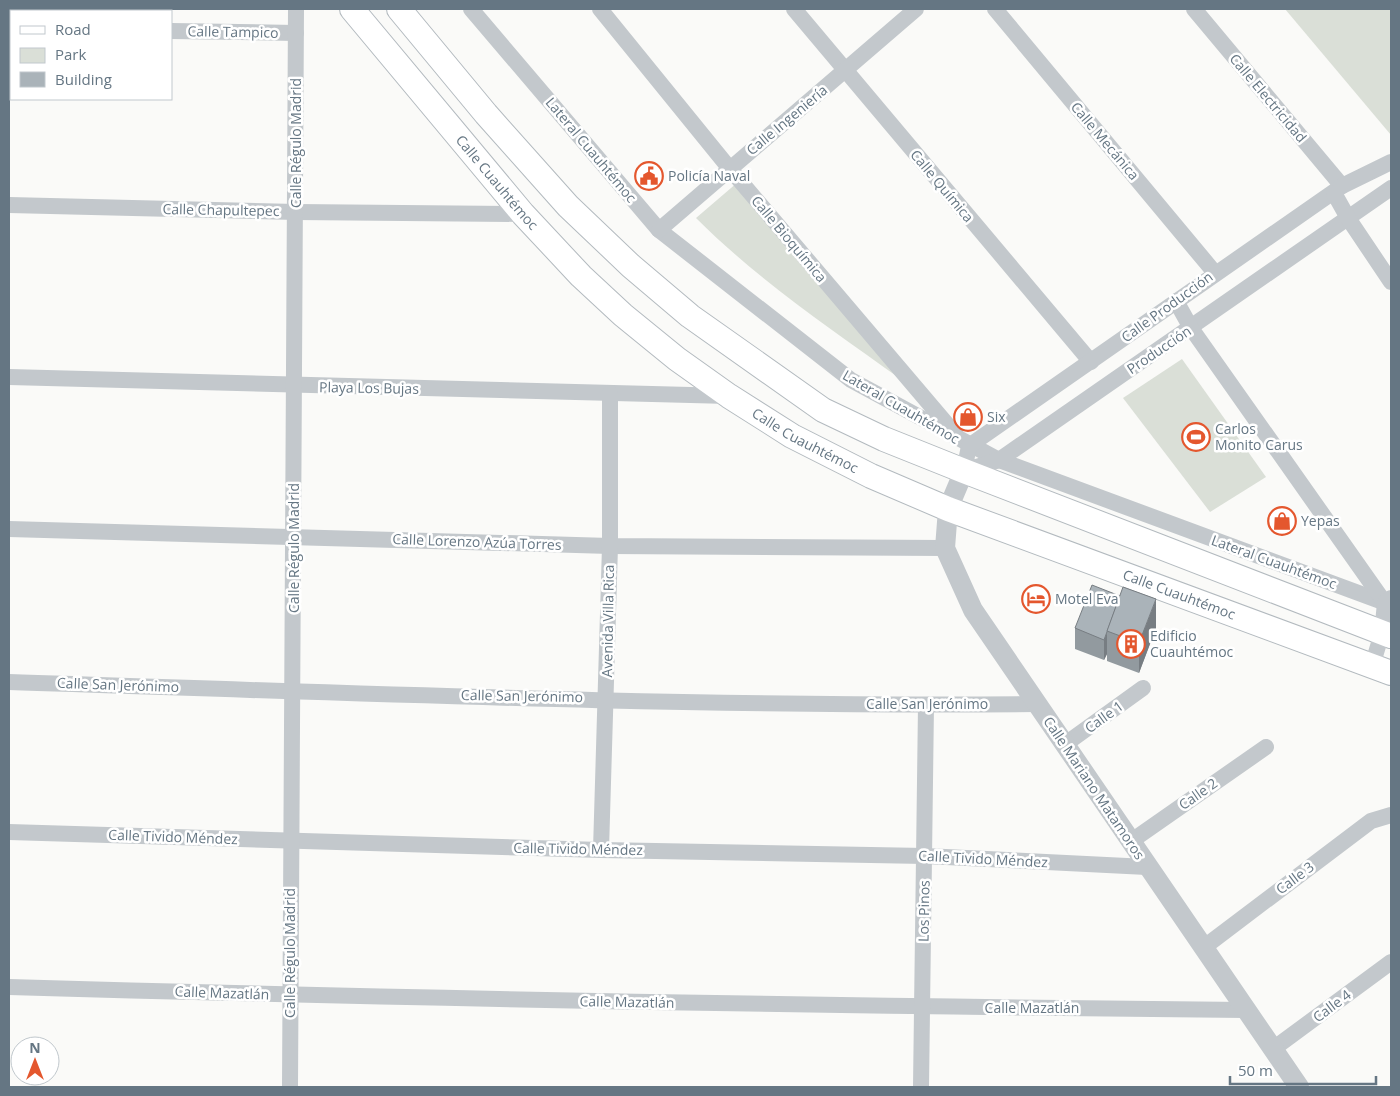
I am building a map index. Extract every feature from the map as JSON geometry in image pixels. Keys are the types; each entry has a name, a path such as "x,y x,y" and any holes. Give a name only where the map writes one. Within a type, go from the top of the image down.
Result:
{"main road":[{"name":"Calle Cuauhtémoc","path":"352,9 523,214 581,276 623,315 677,359 729,396 792,436 871,476 948,509 1382,670"},
{"path":"398,9 486,114 568,206 631,266 690,316 823,410 884,439 964,471 1387,635"}],"street":[{"name":"Calle Régulo Madrid","path":"290,1087 296,9"},
{"name":"Lateral Cuauhtémoc","path":"471,9 659,230 851,380 966,444 999,460 1389,602"},
{"name":"Calle Bioquímica","path":"600,9 730,169 966,444"},
{"name":"Calle Química","path":"794,9 1091,362"},
{"name":"Calle Ingeniería","path":"659,230 916,9"},
{"name":"Calle Mecánica","path":"994,9 1215,273"},
{"name":"Calle Electricidad","path":"1194,9 1338,190 1348,218 1391,282"},
{"name":"Calle Tampico","path":"172,31 296,33"},
{"name":"Calle Producción","path":"966,444 1091,362 1215,273 1338,190 1391,162"},
{"name":"Producción","path":"964,471 999,460 1391,188"},
{"name":"Calle Chapultepec","path":"9,205 296,212 523,214"},
{"path":"1176,301 1191,328 1389,602 1382,670"},
{"name":"Playa Los Bujas","path":"9,378 729,396"},
{"name":"Avenida Villa Rica","path":"601,850 610,546 610,393"},
{"path":"964,471 966,444"},
{"name":"Calle Mariano Matamoros","path":"964,471 948,509 945,548 973,610 1299,1087"},
{"name":"Calle Lorenzo Azúa Torres","path":"9,529 610,546 945,548"},
{"name":"Calle San Jerónimo","path":"9,682 293,691 926,705 1036,704"},
{"name":"Calle 1","path":"1064,745 1143,688"},
{"name":"Los Pinos","path":"921,1087 926,705"},
{"name":"Calle 2","path":"1130,842 1266,747"},
{"name":"Calle 3","path":"1203,948 1371,820 1391,815"},
{"name":"Calle Tivido Méndez","path":"9,832 601,850 925,856 1147,867"},
{"name":"Calle 4","path":"1273,1049 1391,962"},
{"name":"Calle Mazatlán","path":"9,987 290,995 923,1007 1245,1010"}],"green space":[{"path":"1285,9 1391,9 1391,135"},
{"path":"738,182 902,380 770,283 696,218"},
{"name":"Carlos Monito Carus","path":"1182,359 1266,477 1210,512 1123,398"}],"building":[{"path":"1092,585 1120,596 1104,640 1075,628"},
{"path":"1123,587 1156,599 1139,643 1107,631"}],"place":[{"name":"Policía Naval","path":"649,176"},
{"name":"Six","path":"968,417"},
{"name":"Carlos Monito Carus","path":"1196,437"},
{"name":"Yepas","path":"1282,521"},
{"name":"Motel Eva","path":"1036,599"},
{"name":"Edificio Cuauhtémoc","path":"1131,644"}]}
